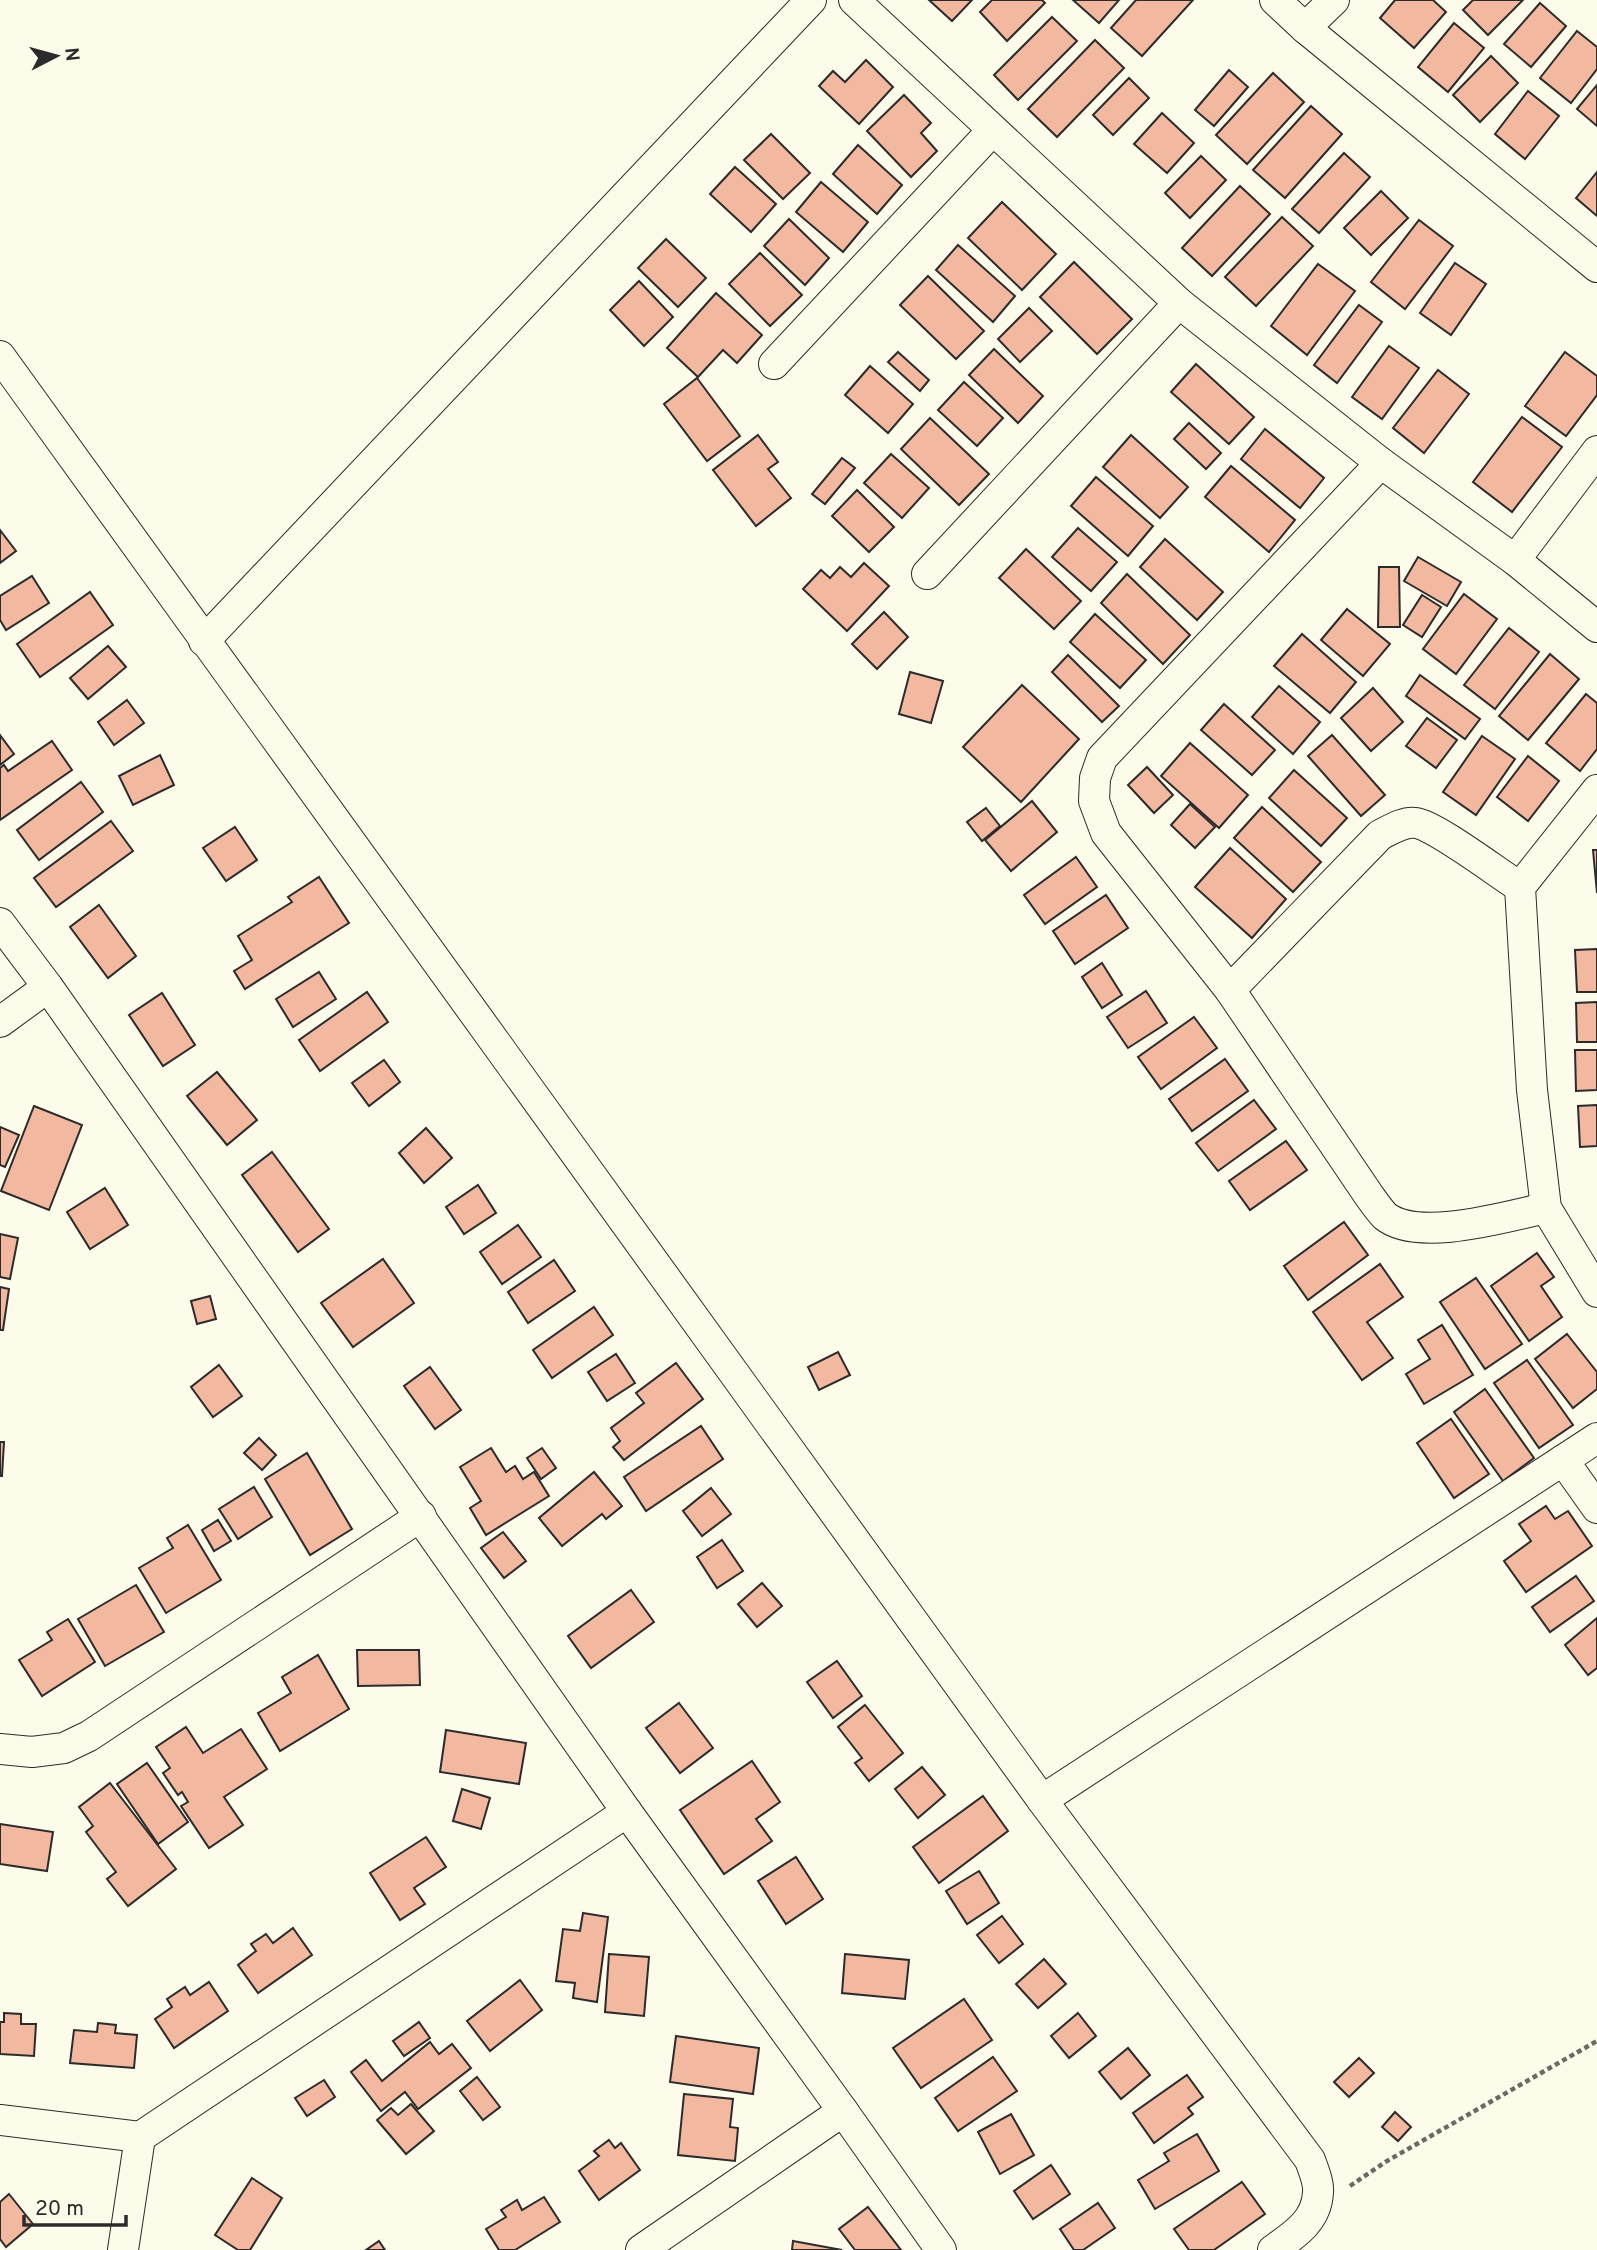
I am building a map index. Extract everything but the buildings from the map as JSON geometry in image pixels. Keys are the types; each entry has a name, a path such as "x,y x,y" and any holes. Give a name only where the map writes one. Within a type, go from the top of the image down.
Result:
{"street":[{"path":"204,641 811,0"},
{"path":"853,0 1179,303 1381,463 1515,560 1597,627"},
{"path":"1275,0 1305,28 1597,267"},
{"path":"1305,28 1334,0"},
{"path":"774,364 992,131"},
{"path":"927,574 1179,303"},
{"path":"0,356 1042,1800 1310,2160 1319,2190 1315,2210 1305,2226 1273,2250"},
{"path":"1515,560 1597,451"},
{"path":"1381,463 1102,758 1095,778 1094,802 1106,833 1230,990 1368,1194 1387,1217 1415,1227 1448,1228 1546,1208"},
{"path":"1597,790 1520,887 1532,1090 1546,1208 1597,1292"},
{"path":"1230,990 1380,835 1396,827 1415,822 1520,887"},
{"path":"0,923 48,987 627,1812 844,2111 941,2250"},
{"path":"0,1022 48,987"},
{"path":"1042,1800 1597,1438"},
{"path":"1563,1460 1597,1508"},
{"path":"0,1749 32,1752 64,1748 89,1736 421,1516"},
{"path":"0,2120 140,2137 627,1812"},
{"path":"641,2250 844,2111"},
{"path":"123,2250 140,2137"}],"path":[{"path":"1315,2210 1387,2161 1597,2041"}]}
